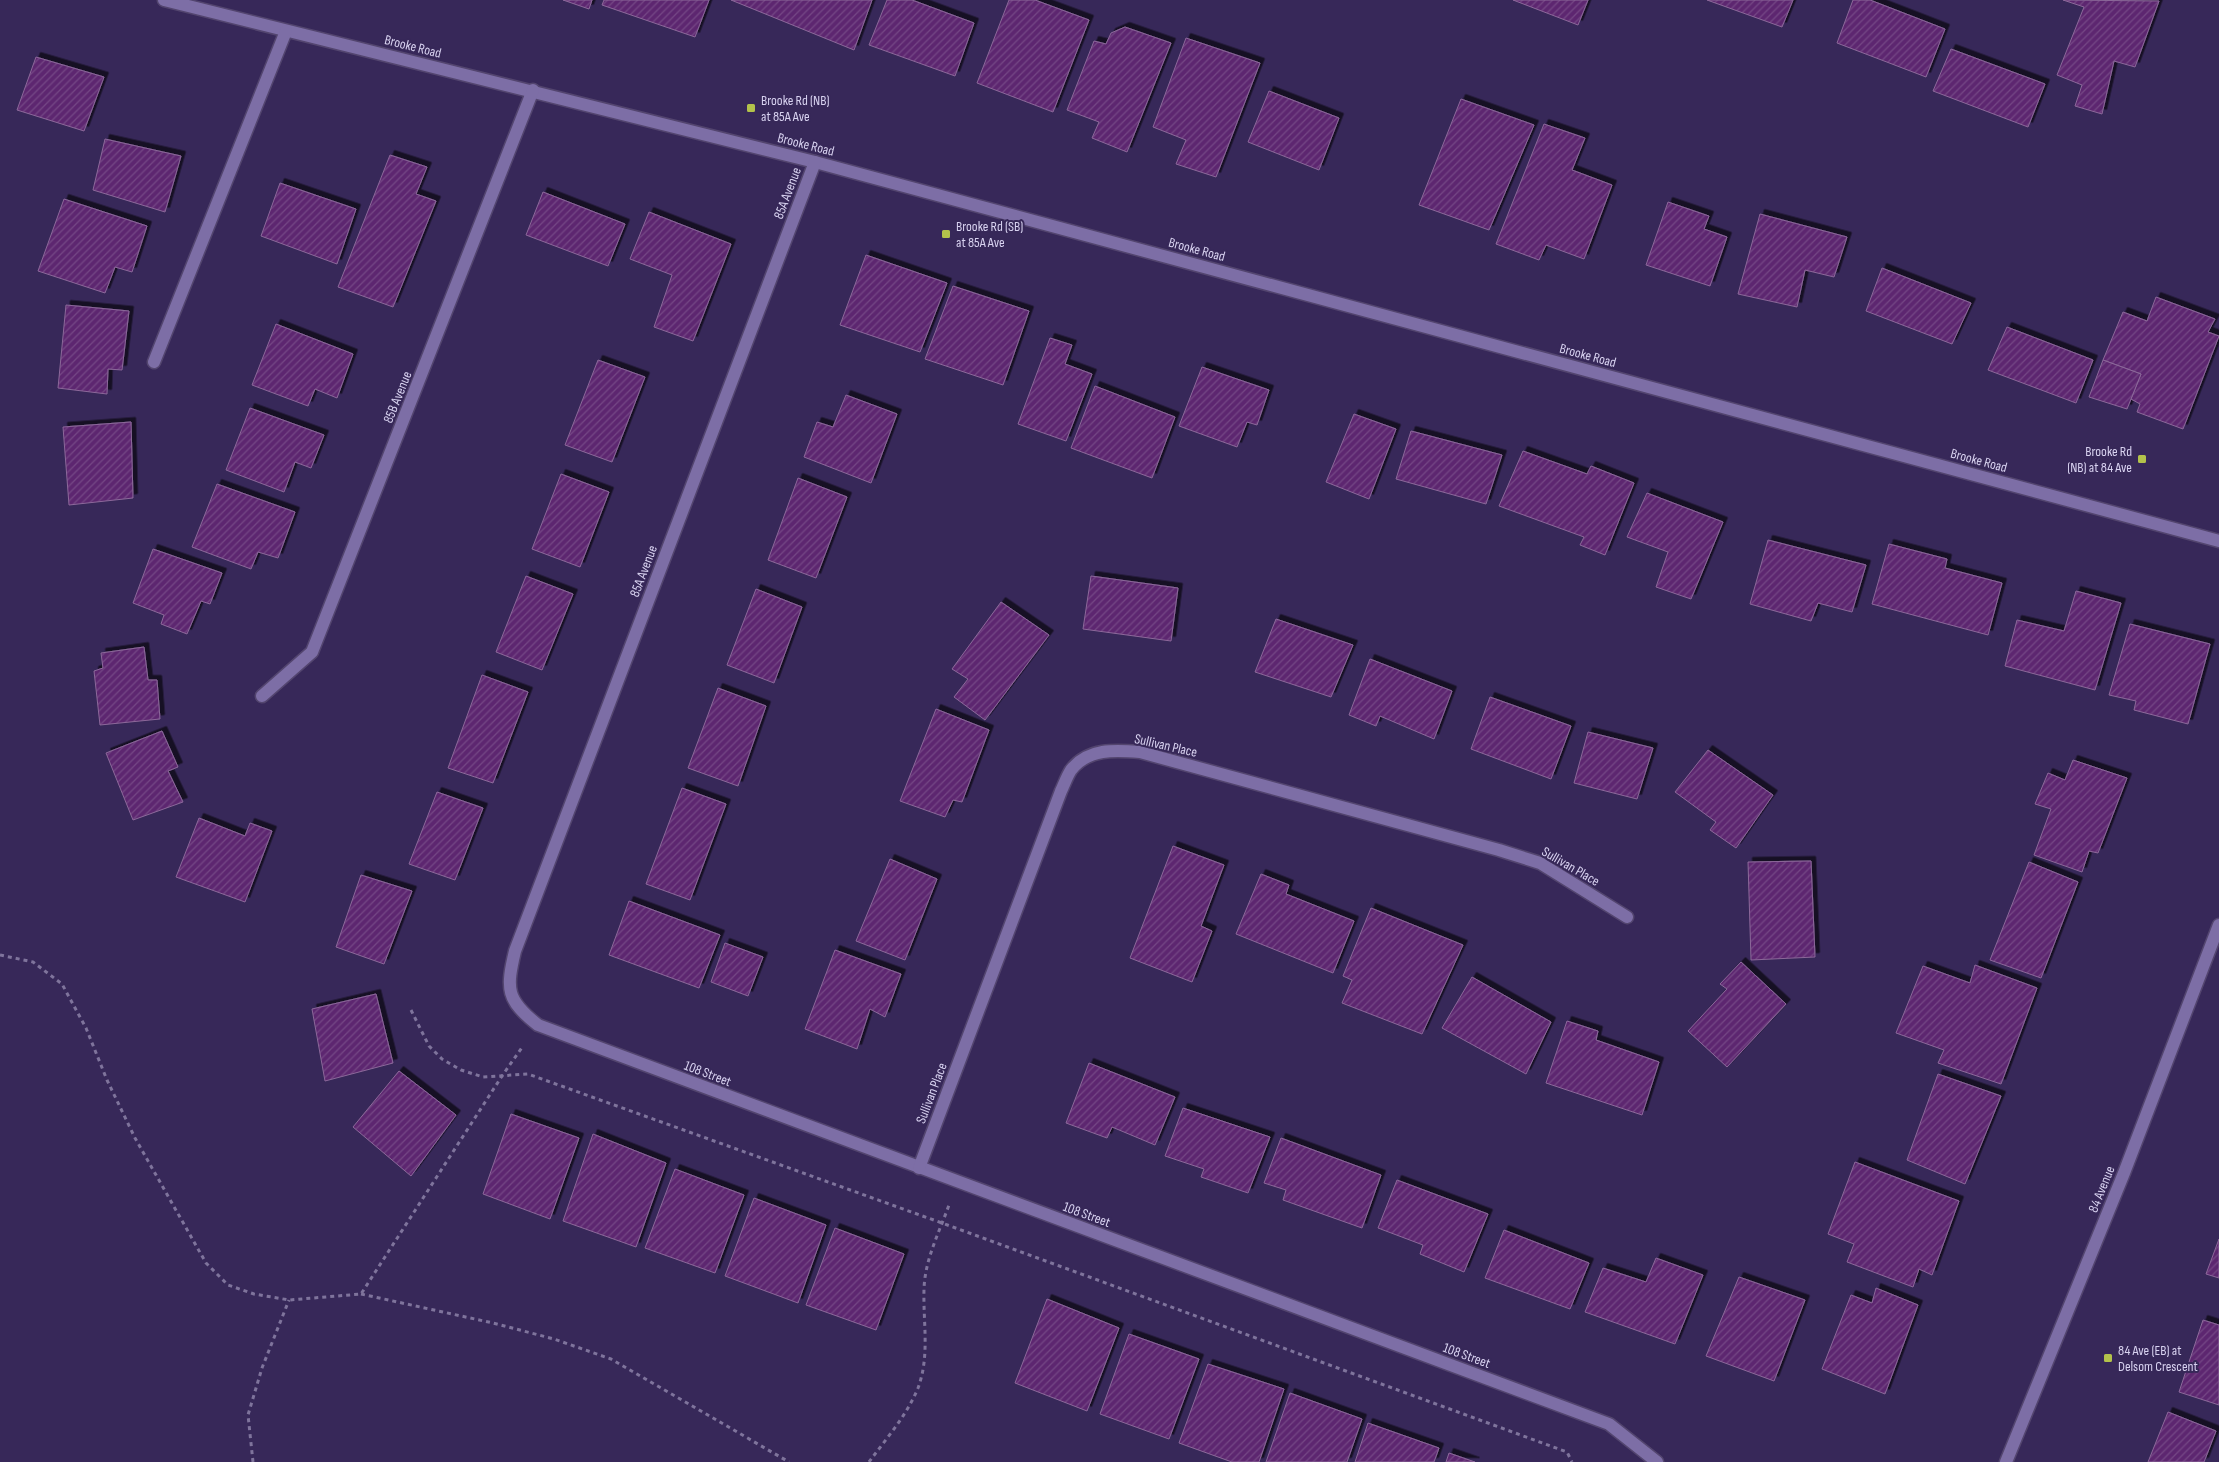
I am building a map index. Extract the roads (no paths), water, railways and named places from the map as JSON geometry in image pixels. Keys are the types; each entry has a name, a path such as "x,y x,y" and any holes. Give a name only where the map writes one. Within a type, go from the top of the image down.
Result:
{"street":[{"name":"Brooke Road","path":"164,0 532,90 815,162 2219,540"},
{"path":"154,362 286,31"},
{"name":"85B Avenue","path":"262,696 312,652 532,90"},
{"name":"85A Avenue","path":"510,994 510,973 525,923 815,162"},
{"name":"Sullivan Place","path":"919,1168 1060,791 1072,770 1084,759 1098,752 1115,750 1140,752 1499,850 1540,863 1627,917"},
{"name":"84 Avenue","path":"2006,1462 2127,1164 2219,926"},
{"name":"108 Street","path":"510,994 521,1012 538,1025 1609,1424 1657,1462"}],"place":[{"name":"Brooke Rd (NB) at 85A Ave","path":"751,108"},
{"name":"Brooke Rd (SB) at 85A Ave","path":"946,234"},
{"name":"Brooke Rd (NB) at 84 Ave","path":"2142,459"},
{"name":"84 Ave (EB) at Delsom Crescent","path":"2108,1358"}]}
